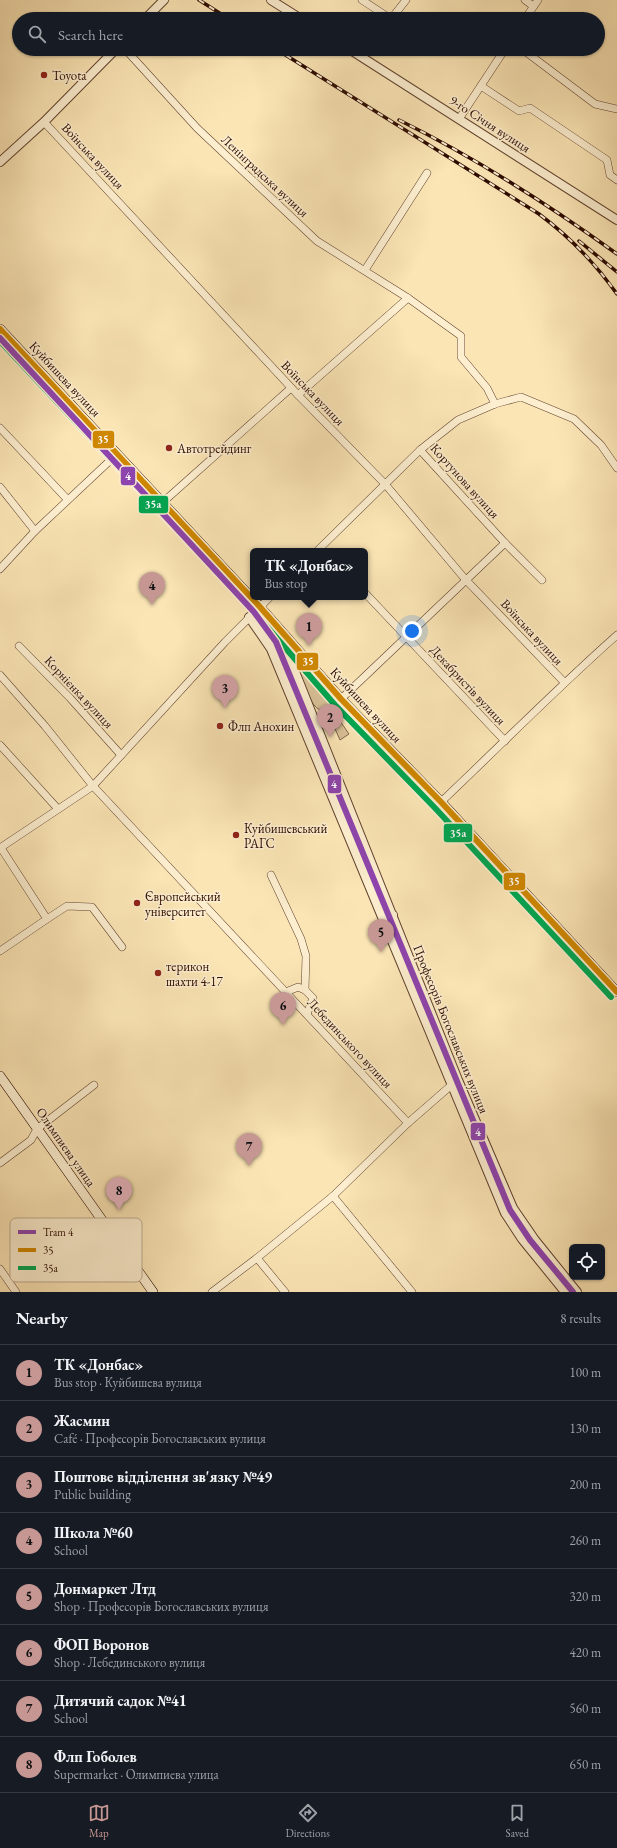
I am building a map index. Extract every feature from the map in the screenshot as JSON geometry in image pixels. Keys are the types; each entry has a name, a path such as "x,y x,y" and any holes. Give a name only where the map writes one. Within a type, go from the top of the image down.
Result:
{"main road":[{"name":"Куйбишева вулиця","path":"0,329 250,596"},
{"name":"Куйбишева вулиця","path":"253,600 341,699 440,802 617,992"},
{"name":"Олимпиева улица","path":"0,1076 100,1218"},
{"name":"Олимпиева улица","path":"142,1277 153,1292"}],"street":[{"path":"152,12 164,0"},
{"path":"271,0 290,12"},
{"path":"362,0 380,12"},
{"path":"397,12 406,0"},
{"path":"524,0 535,3 529,12"},
{"path":"0,162 44,122 109,56"},
{"name":"Ленінградська вулиця","path":"131,56 197,128 317,241 408,298 461,336 461,357 487,388 495,404"},
{"name":"9-го Січня вулиця","path":"360,56 617,220"},
{"path":"460,119 500,56"},
{"path":"531,56 595,104 617,109"},
{"path":"481,86 519,111 530,108 607,160 610,175 617,180"},
{"name":"Воїнська вулиця","path":"44,122 291,388 385,484 466,579 564,682"},
{"path":"364,270 427,173"},
{"path":"298,395 408,298"},
{"path":"162,503 291,388"},
{"name":"Кортунова вулиця","path":"542,580 505,543 420,450 458,420 495,404 521,396 574,419 601,445 617,468"},
{"path":"0,428 67,499"},
{"path":"323,548 420,450"},
{"path":"0,569 67,499 117,454"},
{"path":"0,487 35,531"},
{"path":"341,699 505,543"},
{"name":"Декабристів вулиця","path":"368,596 505,741"},
{"path":"47,919 1,848 93,786 249,617 267,600"},
{"name":"Професорів Богославських вулиця","path":"249,617 271,649 387,929 513,1208 535,1240 577,1292"},
{"name":"Професорів Богославських вулиця","path":"271,620 294,669 393,915 505,1213 522,1239 565,1292"},
{"path":"440,802 505,741 564,682 617,635"},
{"name":"Корнієнка вулиця","path":"19,646 70,698 121,755"},
{"path":"0,676 45,726 93,786"},
{"path":"0,745 58,809"},
{"name":"Лебединського вулиця","path":"93,786 408,1123"},
{"path":"271,876 301,939 306,956 305,990"},
{"path":"0,951 67,906 92,908 122,947"},
{"path":"387,929 393,915"},
{"path":"286,992 298,987 305,990 313,998 307,1014"},
{"path":"212,1292 257,1258 332,1196 408,1123 455,1082"},
{"path":"0,1163 31,1140 37,1129 94,1085"},
{"path":"332,1196 412,1292"},
{"path":"257,1258 285,1292"},
{"path":"0,1269 16,1292"}],"shaded area":[{"path":"303,662 338,701 324,710 318,709 314,705 306,692 296,666"},
{"path":"338,718 349,734 340,740 332,722"}],"railway":[{"path":"199,0 218,12"},
{"path":"287,56 539,214 581,251 617,294"},
{"path":"399,120 427,134 511,182 617,254"},
{"path":"579,241 617,272"}],"tram line":[{"name":"4","path":"0,338 254,612 276,642 510,1210 530,1240 573,1292"}],"transit line":[{"name":"35","path":"0,329 250,596"},
{"name":"35а","path":"0,341 254,612 335,705 435,808 611,997"},
{"name":"35","path":"253,600 341,699 441,802 617,992"}],"place":[{"name":"Toyota","path":"44,75"},
{"name":"Автотрейдинг","path":"169,448"},
{"name":"Школа №60","path":"152,605"},
{"name":"ТК «Донбас»","path":"309,646"},
{"name":"Поштове відділення зв'язку №49","path":"225,708"},
{"name":"Флп Анохин","path":"220,726"},
{"name":"Жасмин","path":"330,737"},
{"name":"Куйбишевський РАГС","path":"236,835"},
{"name":"Європейський університет","path":"137,903"},
{"name":"Донмаркет Лтд","path":"381,952"},
{"name":"терикон шахти 4-17","path":"158,973"},
{"name":"ФОП Воронов","path":"283,1025"},
{"name":"Дитячий садок №41","path":"249,1166"},
{"name":"Флп Гоболев","path":"119,1210"}]}
